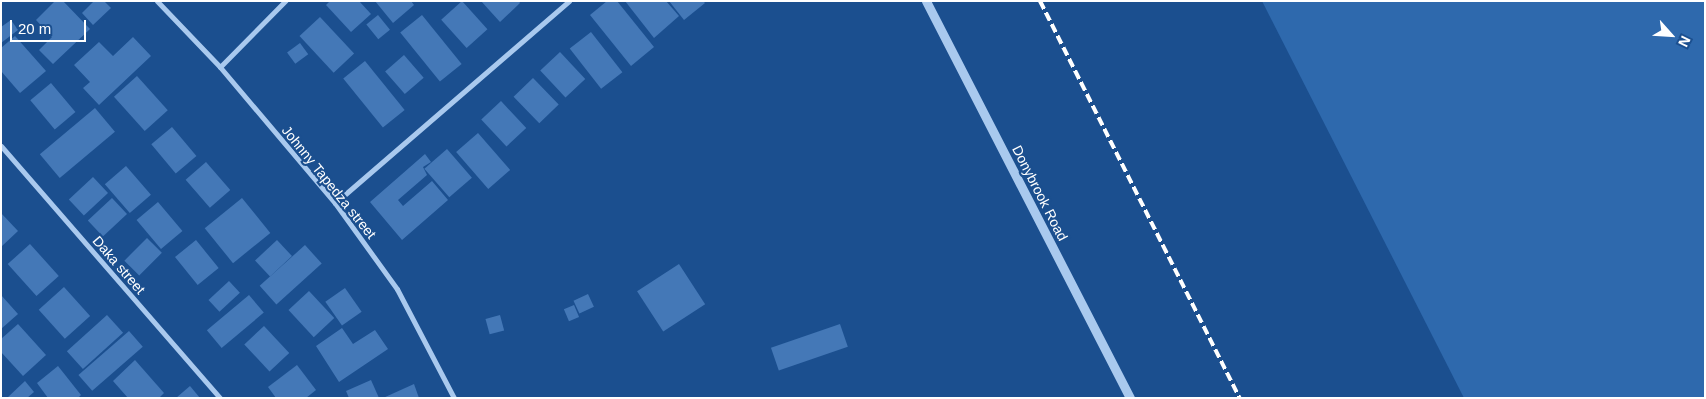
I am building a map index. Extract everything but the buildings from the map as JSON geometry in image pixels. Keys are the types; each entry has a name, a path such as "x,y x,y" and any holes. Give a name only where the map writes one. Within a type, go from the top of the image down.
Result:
{"street":[{"name":"Johnny Tapedza street","path":"157,1 220,67 335,203 397,289 454,398"},
{"path":"220,67 286,1"},
{"path":"335,203 569,1"},
{"name":"Donybrook Road","path":"926,1 1130,398"},
{"name":"Daka street","path":"1,146 220,398"}],"shaded area":[{"path":"1262,1 1705,1 1705,398 1464,398"}],"railway":[{"path":"1040,1 1240,398"}]}
